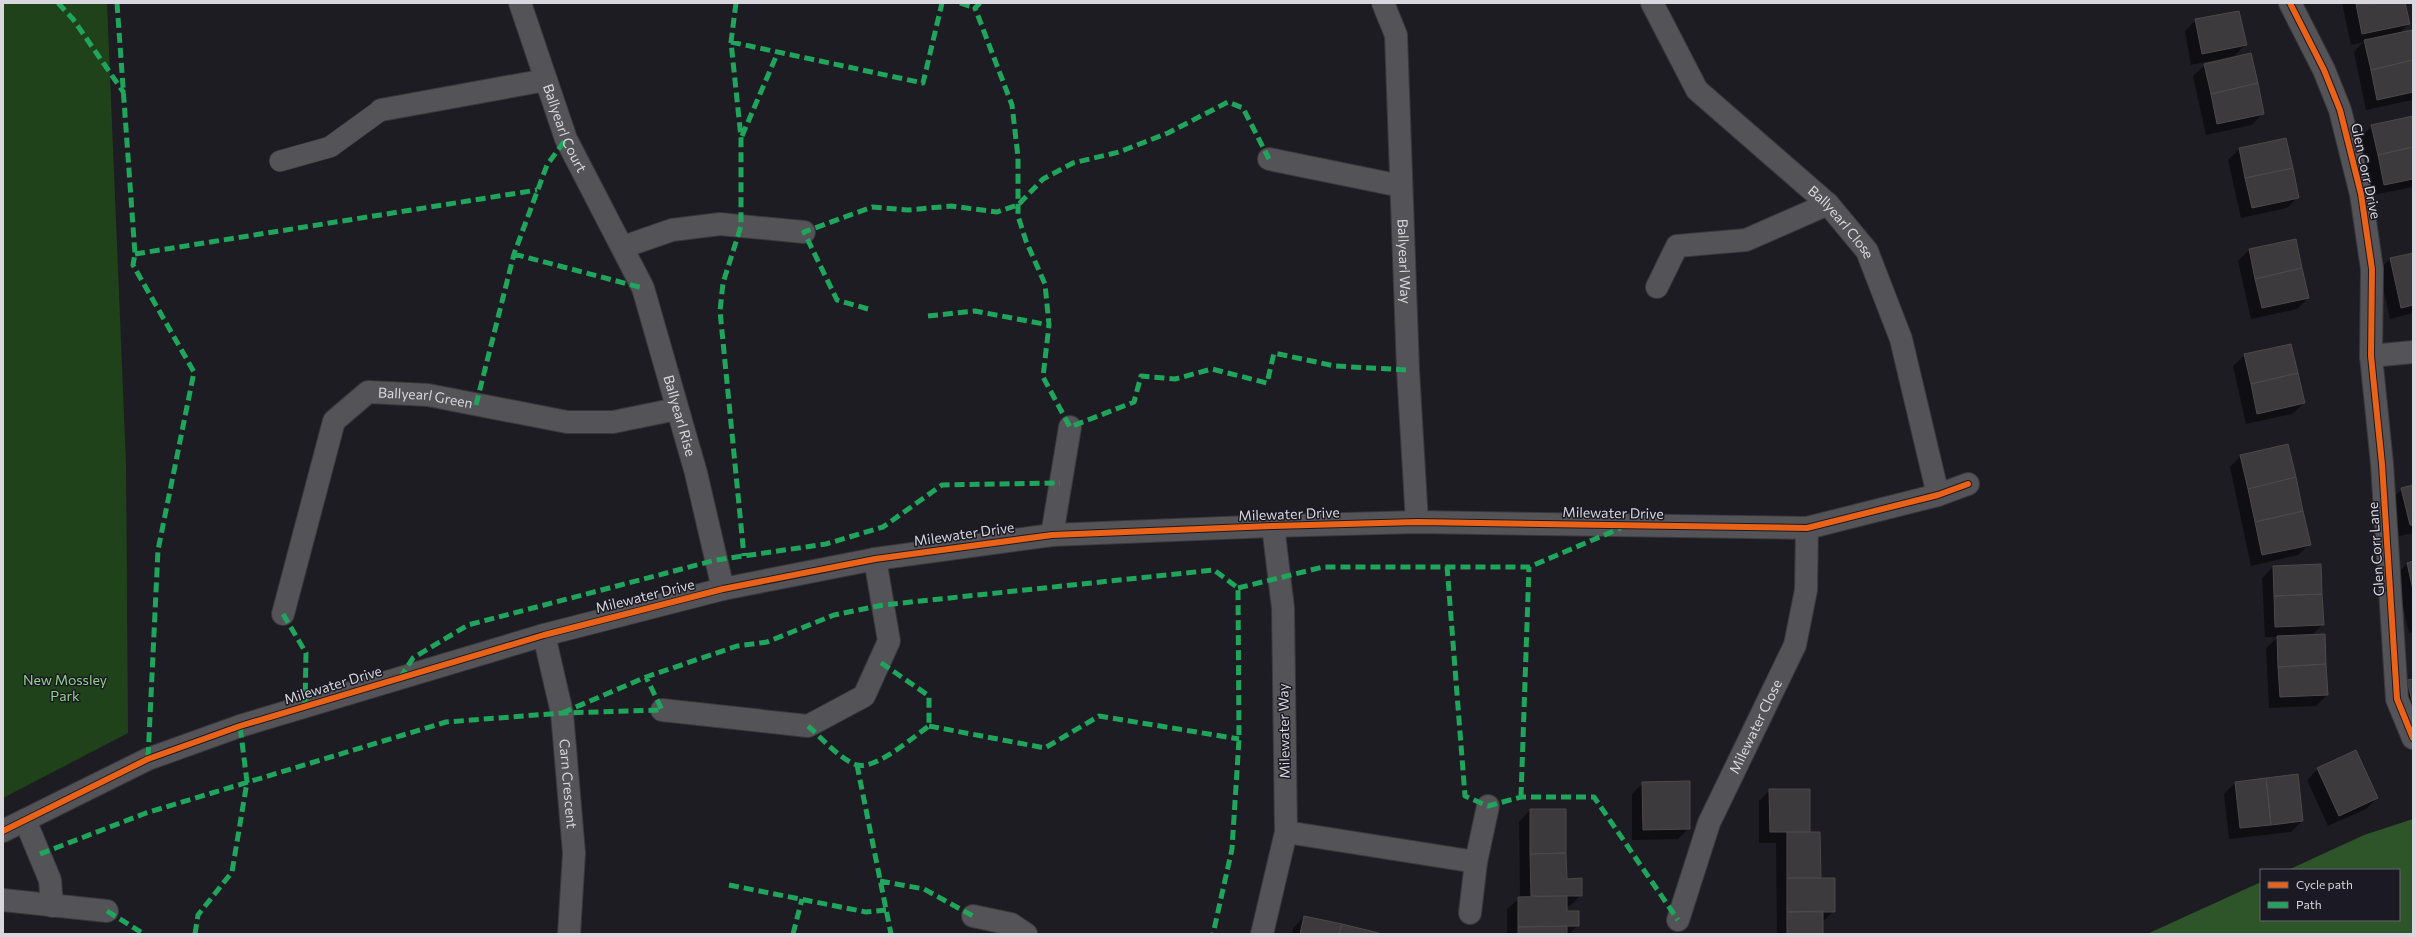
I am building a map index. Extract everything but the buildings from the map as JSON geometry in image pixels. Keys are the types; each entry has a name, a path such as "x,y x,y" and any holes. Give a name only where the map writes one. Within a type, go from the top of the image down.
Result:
{"street":[{"name":"Ballyearl Court","path":"520,3 566,139 623,247"},
{"name":"Ballyearl Way","path":"1383,3 1396,36 1401,186 1417,522"},
{"name":"Ballyearl Close","path":"1652,3 1697,90 1828,204 1867,251 1901,340 1938,495"},
{"name":"Glen Corr Drive","path":"2290,3 2324,70 2340,110 2353,157 2361,194 2372,270 2372,356"},
{"path":"381,110 546,80"},
{"path":"1269,159 1401,186"},
{"path":"1657,286 1677,246 1746,240 1828,204"},
{"path":"623,247 672,230 720,224 804,232"},
{"name":"Ballyearl Rise","path":"623,247 643,288 696,473 723,589"},
{"path":"2372,356 2413,352"},
{"name":"Glen Corr Lane","path":"2372,356 2382,464 2397,699 2413,738"},
{"name":"Ballyearl Green","path":"283,614 334,421 368,392 428,395 567,422 614,422 677,409"},
{"path":"1052,535 1070,427"},
{"name":"Milewater Drive","path":"3,831 148,759 221,732 544,635 723,589 875,559 1052,535 1273,526 1417,522 1806,528 1938,495 1968,484"},
{"name":"Milewater Way","path":"1262,934 1286,832 1282,608 1273,526"},
{"name":"Milewater Close","path":"1678,920 1709,823 1795,645 1806,590 1806,528"},
{"path":"662,710 808,726 864,696 889,641 875,559"},
{"name":"Carn Crescent","path":"544,635 562,713 574,853 569,934"},
{"path":"1470,913 1476,862 1488,806"},
{"path":"25,820 50,880 52,906"},
{"path":"1286,832 1476,862"},
{"path":"3,900 107,911"},
{"path":"973,916 1011,924 1026,934"}],"lane":[{"path":"280,161 330,147 381,110"}],"green space":[{"name":"New Mossley Park","path":"3,3 107,3 126,464 128,733 3,798"},
{"path":"2413,819 2413,934 2147,934 2260,882 2260,921 2400,921 2400,869 2290,869 2364,835"}],"marked path":[{"path":"58,3 73,19 124,93"},
{"path":"117,3 135,254 133,265 194,372 158,550 148,759"},
{"path":"736,3 731,42 741,138 741,226 723,283 720,311 744,556"},
{"path":"731,42 923,83 942,3"},
{"path":"960,3 975,8"},
{"path":"980,3 975,8 1012,105 1018,157 1018,216 1026,241 1045,284 1049,325 1043,377 1070,427 1134,402 1141,376 1175,379 1212,369 1267,383 1274,353 1335,366 1408,370"},
{"path":"742,136 778,52"},
{"path":"868,309 837,300 804,232 872,207 908,210 951,206 997,212 1018,205 1043,179 1073,163 1119,152 1168,133 1228,102 1243,108 1269,159"},
{"path":"476,405 514,254 547,165 566,139"},
{"path":"135,254 537,190"},
{"path":"514,254 643,288"},
{"path":"928,316 975,311 1049,325"},
{"path":"400,678 413,658 468,625 716,560 826,544 883,527 942,485 1060,483"},
{"path":"1238,588 1323,567 1529,567 1621,528"},
{"path":"1447,566 1465,796 1488,806 1521,797 1594,797 1678,920"},
{"path":"1521,797 1529,567"},
{"path":"562,713 646,677 737,646 767,642 834,615 883,605 1214,570 1238,588 1239,739 1232,849 1213,934"},
{"path":"283,614 306,653 305,707"},
{"path":"808,726 831,748 850,762 857,765 874,763 884,758 929,726 929,696 880,662"},
{"path":"40,854 146,813 446,722 562,713 662,710 646,677"},
{"path":"929,726 1045,748 1099,716 1239,739"},
{"path":"195,934 198,915 232,872 247,782 240,726"},
{"path":"857,765 891,934"},
{"path":"880,881 924,889 973,916"},
{"path":"729,885 866,912 886,910"},
{"path":"793,934 802,899"},
{"path":"107,911 144,934"}],"cycle path":[{"path":"2290,3 2324,70 2340,110 2361,194 2372,269 2371,356 2382,464 2397,699 2413,738"},
{"path":"3,831 148,759 240,726 544,635 723,589 875,559 1052,535 1273,526 1417,522 1807,528 1938,495 1968,484"}]}
